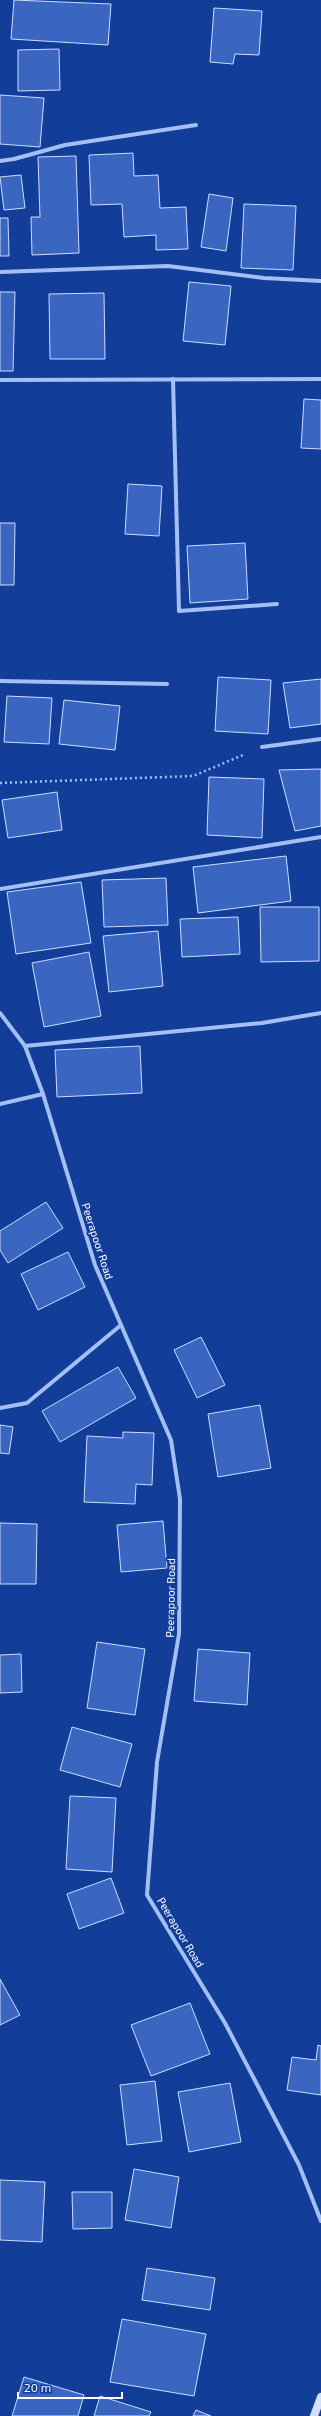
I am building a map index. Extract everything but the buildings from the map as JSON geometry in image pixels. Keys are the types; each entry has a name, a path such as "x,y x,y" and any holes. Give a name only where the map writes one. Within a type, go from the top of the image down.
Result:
{"main road":[{"path":"314,2416 321,2397"}],"street":[{"path":"0,161 14,159 65,145 196,126"},
{"path":"0,272 168,266 264,278 321,281"},
{"path":"173,379 179,611 277,604"},
{"path":"0,380 321,379"},
{"path":"0,681 167,684"},
{"path":"262,747 321,739"},
{"path":"0,889 321,837"},
{"name":"Peerapoor Road","path":"0,1013 25,1046 43,1094 95,1265 171,1440 180,1499 179,1634 157,1762 148,1895 225,2023 299,2165 321,2221"},
{"path":"25,1046 262,1023 321,1013"},
{"path":"0,1104 43,1094"},
{"path":"0,1408 27,1403 121,1325"}],"path":[{"path":"0,783 193,776 262,747"}]}
